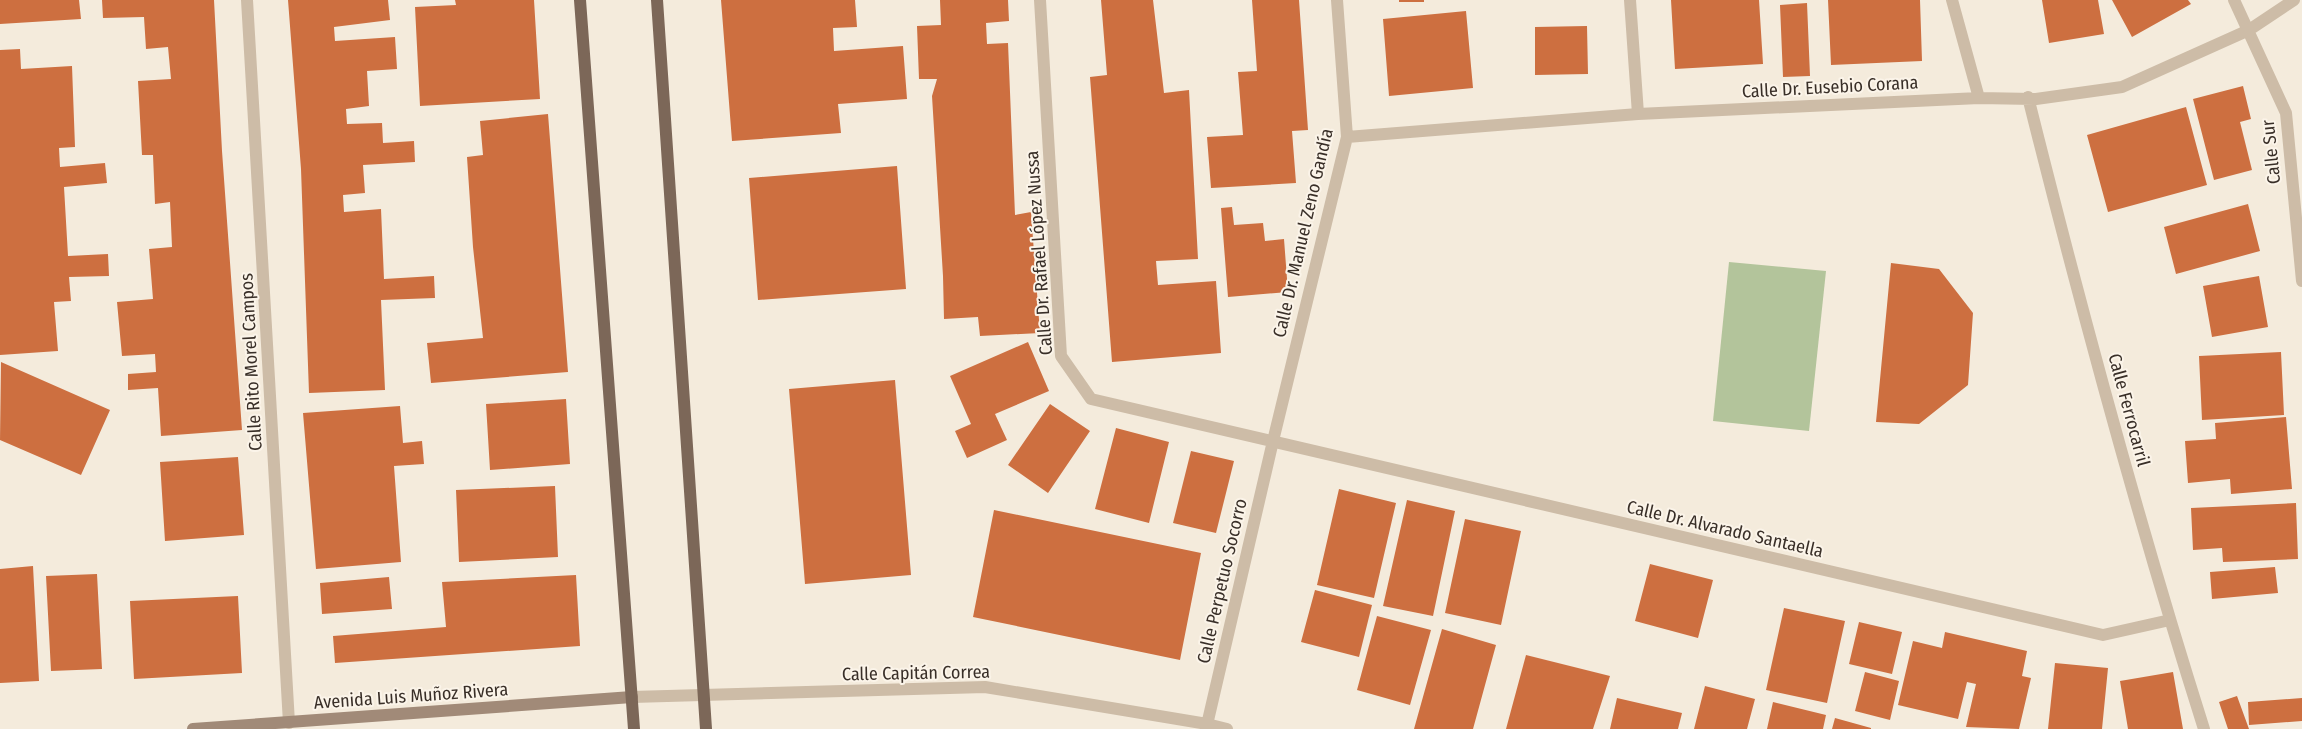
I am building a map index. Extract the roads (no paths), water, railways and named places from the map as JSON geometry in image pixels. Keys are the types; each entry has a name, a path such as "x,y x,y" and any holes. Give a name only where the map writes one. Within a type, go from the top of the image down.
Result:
{"main road":[{"path":"580,0 634,729"},
{"path":"657,0 706,729"}],"street":[{"name":"Calle Rito Morel Campos","path":"247,0 290,723"},
{"name":"Calle Dr. Rafael López Nussa","path":"1040,0 1061,356 1091,399 1273,441"},
{"name":"Calle Dr. Manuel Zeno Gandía","path":"1273,441 1347,137 1337,0"},
{"path":"1630,0 1638,114"},
{"path":"1952,0 1979,98"},
{"name":"Calle Sur","path":"2234,0 2286,113 2302,281"},
{"name":"Calle Dr. Eusebio Corana","path":"1347,137 1638,114 1979,98 2028,97 2036,99 2122,87 2249,30 2294,0"},
{"name":"Calle Ferrocarril","path":"2028,97 2059,221 2170,620 2204,729"},
{"name":"Calle Dr. Alvarado Santaella","path":"1273,441 2102,635 2170,620"},
{"name":"Calle Perpetuo Socorro","path":"1207,726 1273,441"},
{"name":"Calle Capitán Correa","path":"632,697 985,687 1227,729"},
{"name":"Avenida Luis Muñoz Rivera","path":"193,729 632,697"}]}
